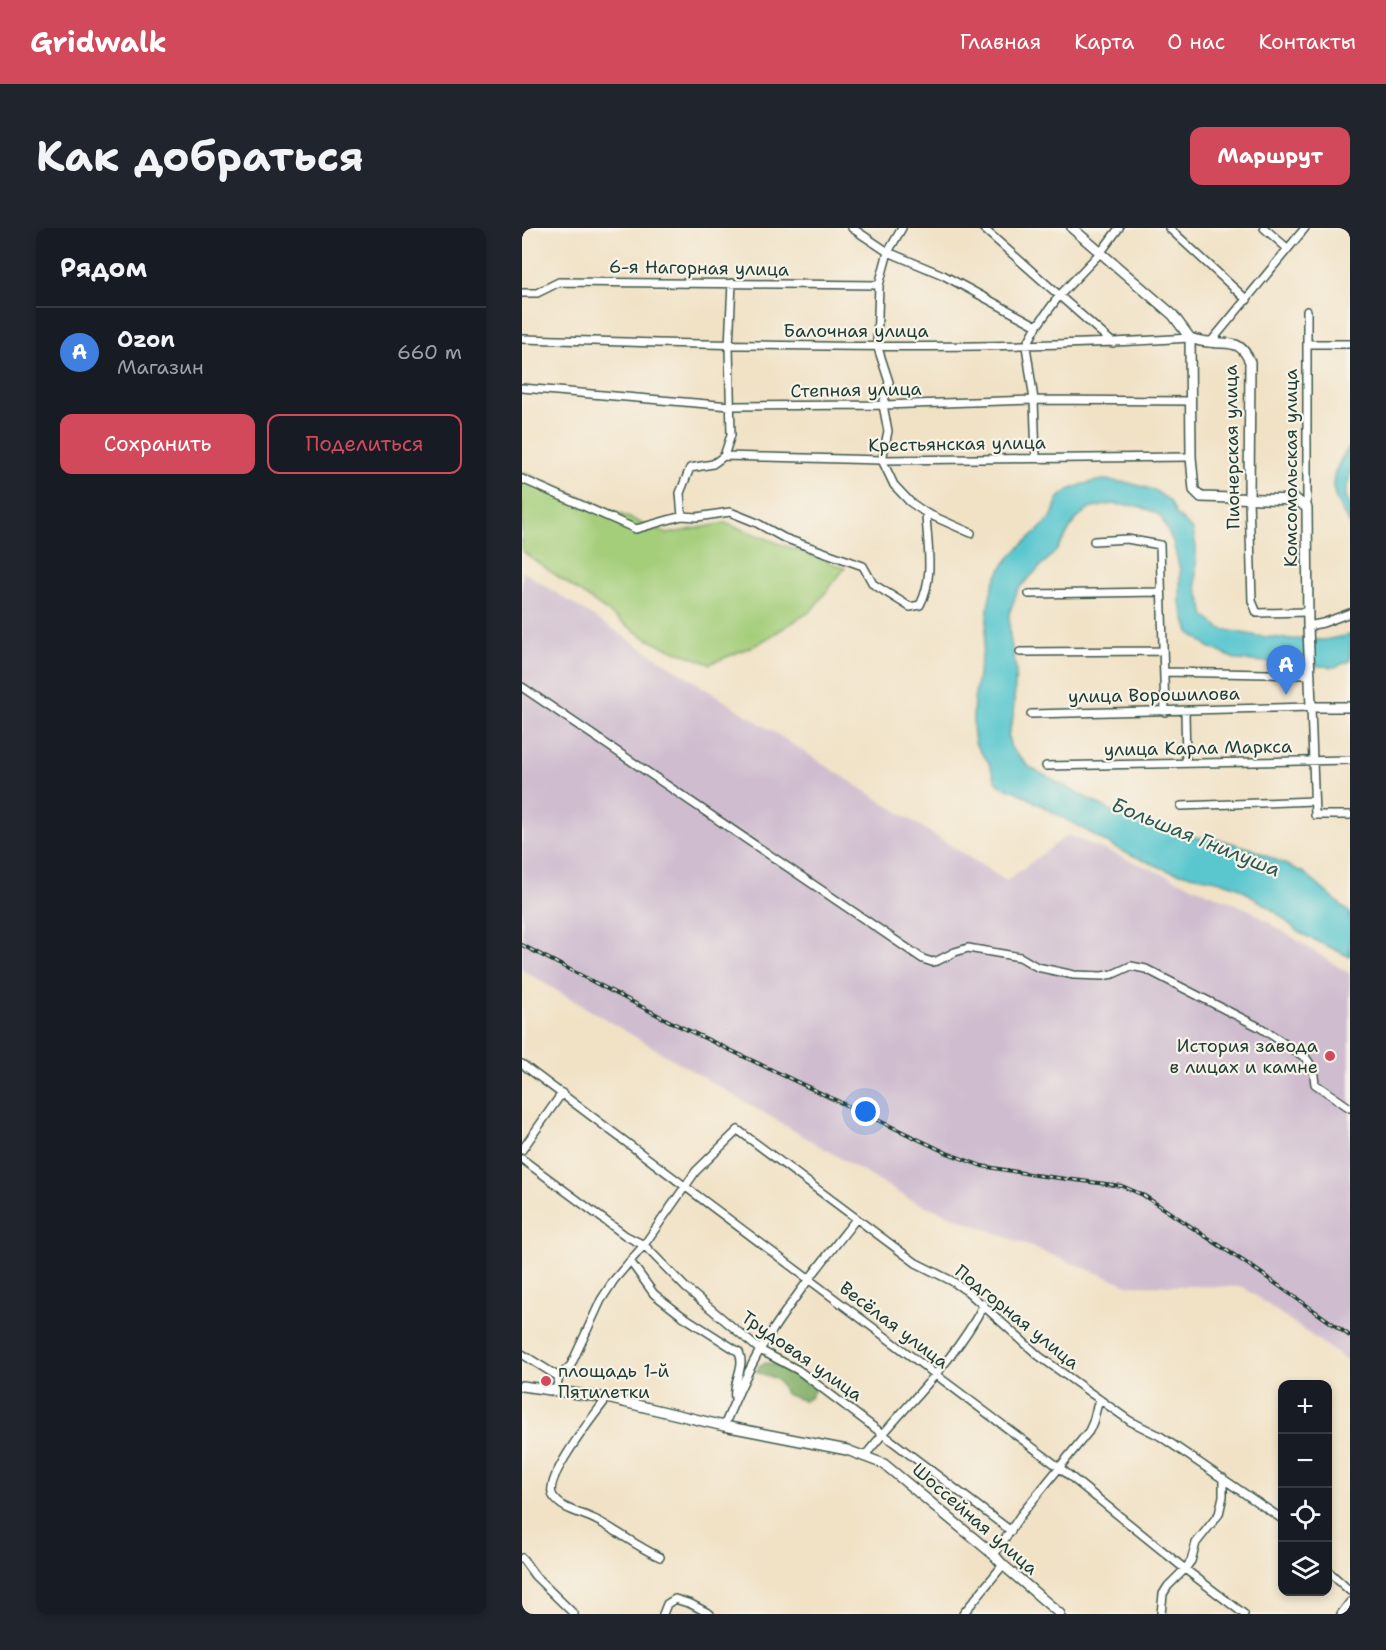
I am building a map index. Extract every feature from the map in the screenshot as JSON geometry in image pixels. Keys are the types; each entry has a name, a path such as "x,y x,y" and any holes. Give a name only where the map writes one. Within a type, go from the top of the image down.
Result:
{"main road":[{"path":"1072,228 1173,315 1190,339 1191,457 1194,490 1201,497 1297,500 1308,508"},
{"name":"Пионерская улица","path":"1190,339 1210,343 1234,343 1245,351 1250,362 1249,498"},
{"name":"Комсомольская улица","path":"1308,508 1310,672"},
{"path":"1310,672 1311,707"},
{"name":"улица Ворошилова","path":"1311,707 1350,707"},
{"path":"522,1386 607,1398 724,1426 847,1450 864,1457"},
{"name":"Шоссейная улица","path":"864,1457 884,1464 994,1555 1060,1614"}],"street":[{"path":"852,228 888,252 943,275 1037,326"},
{"path":"902,228 888,252 879,285 877,345 889,382 883,405 888,431 882,460 894,485 910,502 926,513 971,533"},
{"path":"983,228 1113,343"},
{"path":"1036,458 1034,400 1026,346 1037,326 1059,296 1101,252 1119,228"},
{"path":"1168,228 1247,300"},
{"path":"1264,228 1287,248"},
{"path":"1210,343 1305,228"},
{"name":"6-я Нагорная улица","path":"522,293 537,293 559,282 879,285"},
{"path":"682,516 680,493 690,468 712,464 724,456 731,435 729,346 732,283"},
{"name":"Комсомольская улица","path":"1307,311 1308,508"},
{"name":"Балочная улица","path":"522,339 729,346 1026,346 1190,339"},
{"path":"1306,344 1350,344"},
{"name":"Степная улица","path":"522,388 730,406 883,405 1034,400 1191,401"},
{"name":"Крестьянская улица","path":"724,456 882,460 1191,457"},
{"path":"522,479 595,513 636,529 682,516 697,517 730,512 756,522 784,538 863,566 873,584 910,607 920,605 930,574 926,513"},
{"name":"Пионерская улица","path":"1249,498 1252,601 1257,613 1308,612"},
{"path":"1094,541 1127,539 1160,545 1165,712"},
{"path":"1029,594 1161,592"},
{"path":"1308,626 1350,613"},
{"path":"1020,652 1163,651"},
{"path":"1165,672 1310,672"},
{"path":"522,687 923,959 938,961 968,948 1020,957 1037,967 1074,975 1102,976 1131,966 1146,969 1261,1028 1306,1058 1313,1068 1315,1084 1350,1108"},
{"path":"1311,707 1315,815 1350,815"},
{"name":"улица Ворошилова","path":"1030,714 1311,707"},
{"path":"1185,711 1186,763"},
{"name":"улица Карла Маркса","path":"1046,766 1350,760"},
{"path":"1181,806 1314,801"},
{"name":"Весёлая улица","path":"522,1064 1060,1468 1244,1614"},
{"path":"522,1150 562,1093"},
{"name":"Подгорная улица","path":"683,1187 696,1171 738,1131 916,1263 952,1281 984,1305 999,1322 1039,1356 1099,1399 1130,1421 1160,1436 1278,1516"},
{"name":"Трудовая улица","path":"522,1159 618,1230 644,1245 686,1288 760,1350 798,1370 884,1432 1011,1531"},
{"path":"556,1390 559,1377 571,1365 608,1288 644,1245 683,1187"},
{"path":"724,1426 760,1350 809,1280 856,1219"},
{"path":"630,1261 654,1294 681,1315 739,1352 742,1362 734,1390 735,1400"},
{"path":"864,1457 936,1375 972,1327 984,1305"},
{"path":"522,1354 559,1377"},
{"path":"607,1398 556,1472 550,1488 551,1494 569,1510 594,1519 660,1557"},
{"path":"994,1555 1020,1516 1089,1431 1099,1399"},
{"path":"1161,1614 1163,1594 1174,1578 1191,1561 1196,1542 1219,1514 1223,1496 1223,1478"},
{"path":"522,1558 535,1576 574,1614"},
{"path":"963,1614 1003,1565"},
{"path":"1332,1574 1350,1591"},
{"path":"663,1613 667,1604 675,1599 710,1614"},
{"path":"1341,1614 1350,1602"}],"shaded area":[{"path":"522,571 1006,881 1068,835 1248,909 1350,974 1350,1363 1243,1287 1128,1285 911,1200 522,970"}],"green space":[{"path":"522,472 667,534 725,523 845,568 811,611 758,644 710,664 642,636 522,551"},
{"path":"766,1363 800,1374 815,1389 810,1398 804,1401 785,1394 777,1380 756,1371 760,1365"}],"water":[{"path":"1350,446 1350,474 1345,497 1350,507 1350,524 1337,503 1333,485 1337,467"},
{"path":"1104,480 1129,483 1154,490 1170,501 1176,514 1193,530 1196,547 1196,584 1205,616 1221,629 1258,636 1293,639 1324,640 1350,635 1350,661 1335,667 1237,660 1209,647 1189,632 1180,603 1180,570 1173,542 1161,517 1138,506 1111,504 1088,509 1075,521 1056,551 1018,589 1009,614 1010,638 1016,669 1013,718 1008,736 1011,748 1029,767 1113,812 1183,836 1221,840 1252,849 1304,873 1350,913 1350,957 1300,933 1273,910 1238,887 1217,880 1169,871 1120,850 1016,791 1000,785 996,781 989,762 976,745 973,729 974,703 990,598 997,576 1014,552 1050,519 1057,500 1063,494 1080,485"}],"railway":[{"path":"522,945 675,1024 947,1153 982,1166 1122,1186 1143,1195 1255,1269 1350,1336"}],"place":[{"name":"Ozon","path":"1286,695"},
{"name":"История завода в лицах и камне","path":"1330,1056"},
{"name":"площадь 1-й Пятилетки","path":"546,1381"}],"water label":[{"name":"Большая Гнилуша","path":"1196,837"}]}
